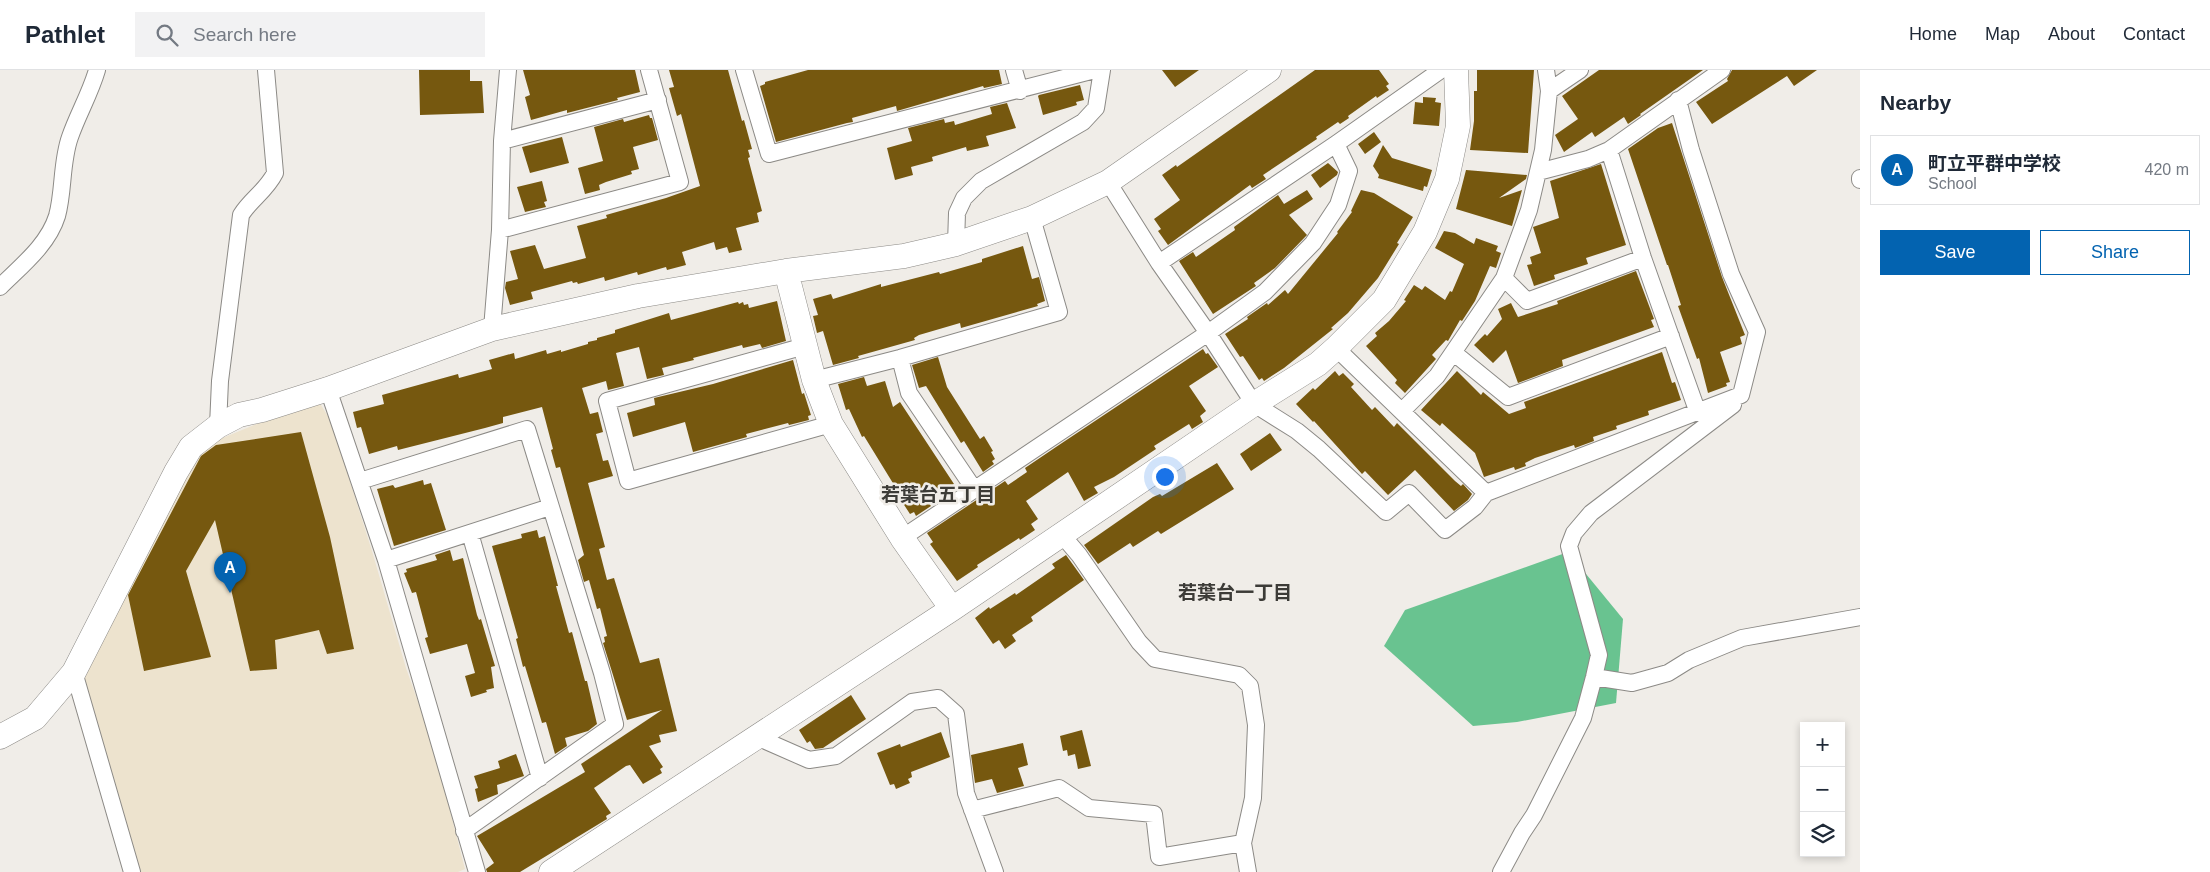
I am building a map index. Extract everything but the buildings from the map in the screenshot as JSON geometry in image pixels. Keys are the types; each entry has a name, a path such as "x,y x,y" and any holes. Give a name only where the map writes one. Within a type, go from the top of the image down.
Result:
{"street":[{"path":"0,287 32,255 51,229 56,216 69,138 92,90 97,70"},
{"path":"218,426 220,381 241,215 246,207 269,186 275,172 266,70"},
{"path":"492,330 500,230 502,141 508,70"},
{"path":"500,230 680,182 649,70"},
{"path":"1014,70 1020,91"},
{"path":"748,71 769,154 1020,91 1095,70"},
{"path":"956,244 957,213 964,198 981,181 1082,122 1096,108 1102,70"},
{"path":"0,737 35,718 74,672 176,472 191,447 218,426 239,415 262,410 328,389 492,330 638,296 786,271 904,256 956,244 1032,218 1108,182 1269,70"},
{"path":"1159,264 1441,70"},
{"path":"551,872 759,738 1254,404 1318,364 1384,300 1425,232 1447,178 1458,126 1456,70"},
{"path":"1402,411 1437,376 1504,278 1529,210 1543,150 1549,91 1546,70"},
{"path":"1549,91 1580,70"},
{"path":"1538,172 1609,150 1722,70"},
{"path":"502,141 658,100"},
{"path":"1501,872 1548,789 1549,783 1583,718 1594,677 1598,655 1569,546 1574,533 1591,513 1735,404 1740,395 1757,332 1731,274 1691,150 1678,100"},
{"path":"902,538 1208,333 1265,292 1313,243 1338,205 1349,171 1336,144"},
{"path":"1609,150 1643,258 1698,413"},
{"path":"1108,182 1159,264 1208,333 1254,404 1297,431 1386,512 1409,493 1445,530 1475,507 1486,493 1638,434 1698,413 1740,395"},
{"path":"814,380 900,358 1059,312 1032,218"},
{"path":"1504,278 1527,301 1643,258"},
{"path":"786,271 814,380 831,424 902,538 952,609"},
{"path":"1454,353 1508,397 1671,336"},
{"path":"806,346 607,401 628,481 831,424"},
{"path":"1336,348 1486,493"},
{"path":"900,358 909,393 974,489"},
{"path":"328,389 386,560 477,872"},
{"path":"360,481 528,429 550,507 602,673 615,724 464,831"},
{"path":"386,560 550,507"},
{"path":"470,533 540,778"},
{"path":"1062,535 1079,555 1140,642 1155,659 1239,675 1250,686 1256,725 1256,750 1253,798 1243,842 1248,872"},
{"path":"1594,677 1632,683 1668,673 1689,660 1742,638 1860,617"},
{"path":"74,672 132,872"},
{"path":"759,738 809,760 836,756 912,702 938,698 956,714 966,793 995,872"},
{"path":"972,810 1059,788 1090,808 1154,814 1159,858 1243,842"}],"shaded area":[{"path":"303,405 321,405 331,421 406,668 432,741 465,869 458,872 136,872 81,681 100,635 144,562 198,448"}],"green space":[{"path":"1568,552 1623,619 1616,703 1517,722 1473,726 1384,646 1405,610"}],"place":[{"name":"町立平群中学校","path":"230,593"}],"district":[{"name":"若葉台五丁目","path":"938,494"},
{"name":"若葉台一丁目","path":"1235,592"}]}
